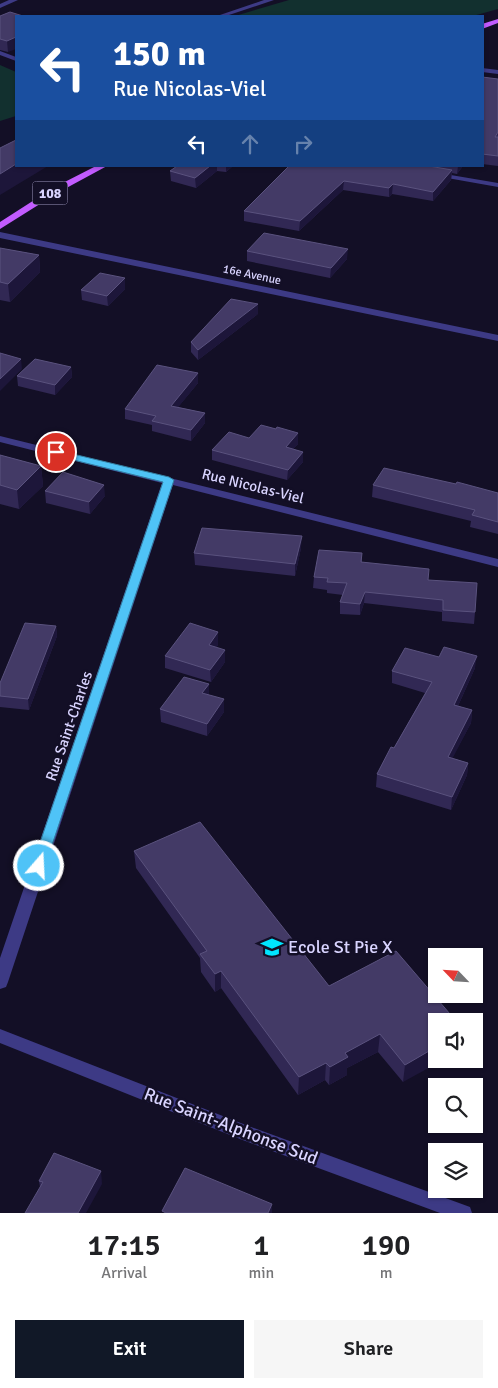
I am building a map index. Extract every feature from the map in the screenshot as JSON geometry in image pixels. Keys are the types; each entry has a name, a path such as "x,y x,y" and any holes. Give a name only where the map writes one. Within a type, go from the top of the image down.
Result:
{"main road":[{"path":"484,26 498,22"},
{"name":"108","path":"0,226 56,190 101,167"}],"street":[{"path":"0,6 14,0"},
{"path":"223,15 271,0"},
{"path":"0,53 15,59"},
{"path":"484,70 498,72"},
{"path":"425,172 498,185"},
{"name":"16e Avenue","path":"0,235 498,338"},
{"name":"Rue Nicolas-Viel","path":"0,438 498,563"},
{"name":"Rue Saint-Charles","path":"0,982 169,480"},
{"name":"Rue Saint-Alphonse Sud","path":"0,1036 246,1133 463,1213"}],"green space":[{"path":"289,0 498,0 498,9 477,15 238,15"},
{"path":"0,65 15,72 15,116 0,121"}],"building":[{"path":"10,12 20,15 15,15 15,37 7,41 0,39 0,16"},
{"path":"484,77 498,79 498,132 495,137 498,137 498,156 484,154"},
{"path":"15,140 15,165 0,174 0,148"},
{"path":"176,167 209,167 195,178 170,171"},
{"path":"288,167 435,167 452,170 433,192 393,184 389,188 344,181 300,221 244,211"},
{"path":"264,233 348,249 331,268 247,251"},
{"path":"0,248 39,255 8,284 0,282"},
{"path":"100,273 125,278 107,296 81,290"},
{"path":"231,299 258,304 198,350 191,342"},
{"path":"0,353 21,359 0,379"},
{"path":"35,359 71,367 55,385 17,376"},
{"path":"157,365 198,373 171,406 205,413 191,430 152,421 156,416 125,409"},
{"path":"261,425 298,433 286,447 303,452 288,470 212,450 229,432 249,438"},
{"path":"0,455 41,466 17,490 0,485"},
{"path":"384,468 456,484 457,482 498,493 498,522 472,515 475,510 373,485"},
{"path":"63,472 104,485 89,502 45,491"},
{"path":"202,528 302,536 295,564 194,553"},
{"path":"319,550 362,553 361,562 429,569 428,580 477,583 475,612 443,610 443,600 365,592 360,604 340,602 347,583 327,582 328,578 314,577"},
{"path":"25,623 56,626 28,699 0,696 0,683"},
{"path":"190,623 218,632 209,645 225,650 210,670 165,656"},
{"path":"444,647 477,656 454,705 472,710 448,757 468,763 452,797 377,774 391,747 394,748 432,682 392,671 405,648 439,657"},
{"path":"184,677 209,684 202,693 224,699 207,724 160,709"},
{"path":"200,822 329,986 396,951 428,988 428,1003 441,1003 449,1013 428,1013 428,1052 405,1065 380,1034 345,1053 348,1057 330,1067 326,1063 299,1077 221,971 215,974 200,954 207,951 134,851"},
{"path":"54,1153 101,1171 78,1213 25,1213 43,1182 39,1181"},
{"path":"185,1168 272,1204 268,1213 166,1213 162,1211"}],"place":[{"name":"Ecole St Pie X","path":"272,947"}],"route":[{"path":"39,866 169,480 56,452"}]}
